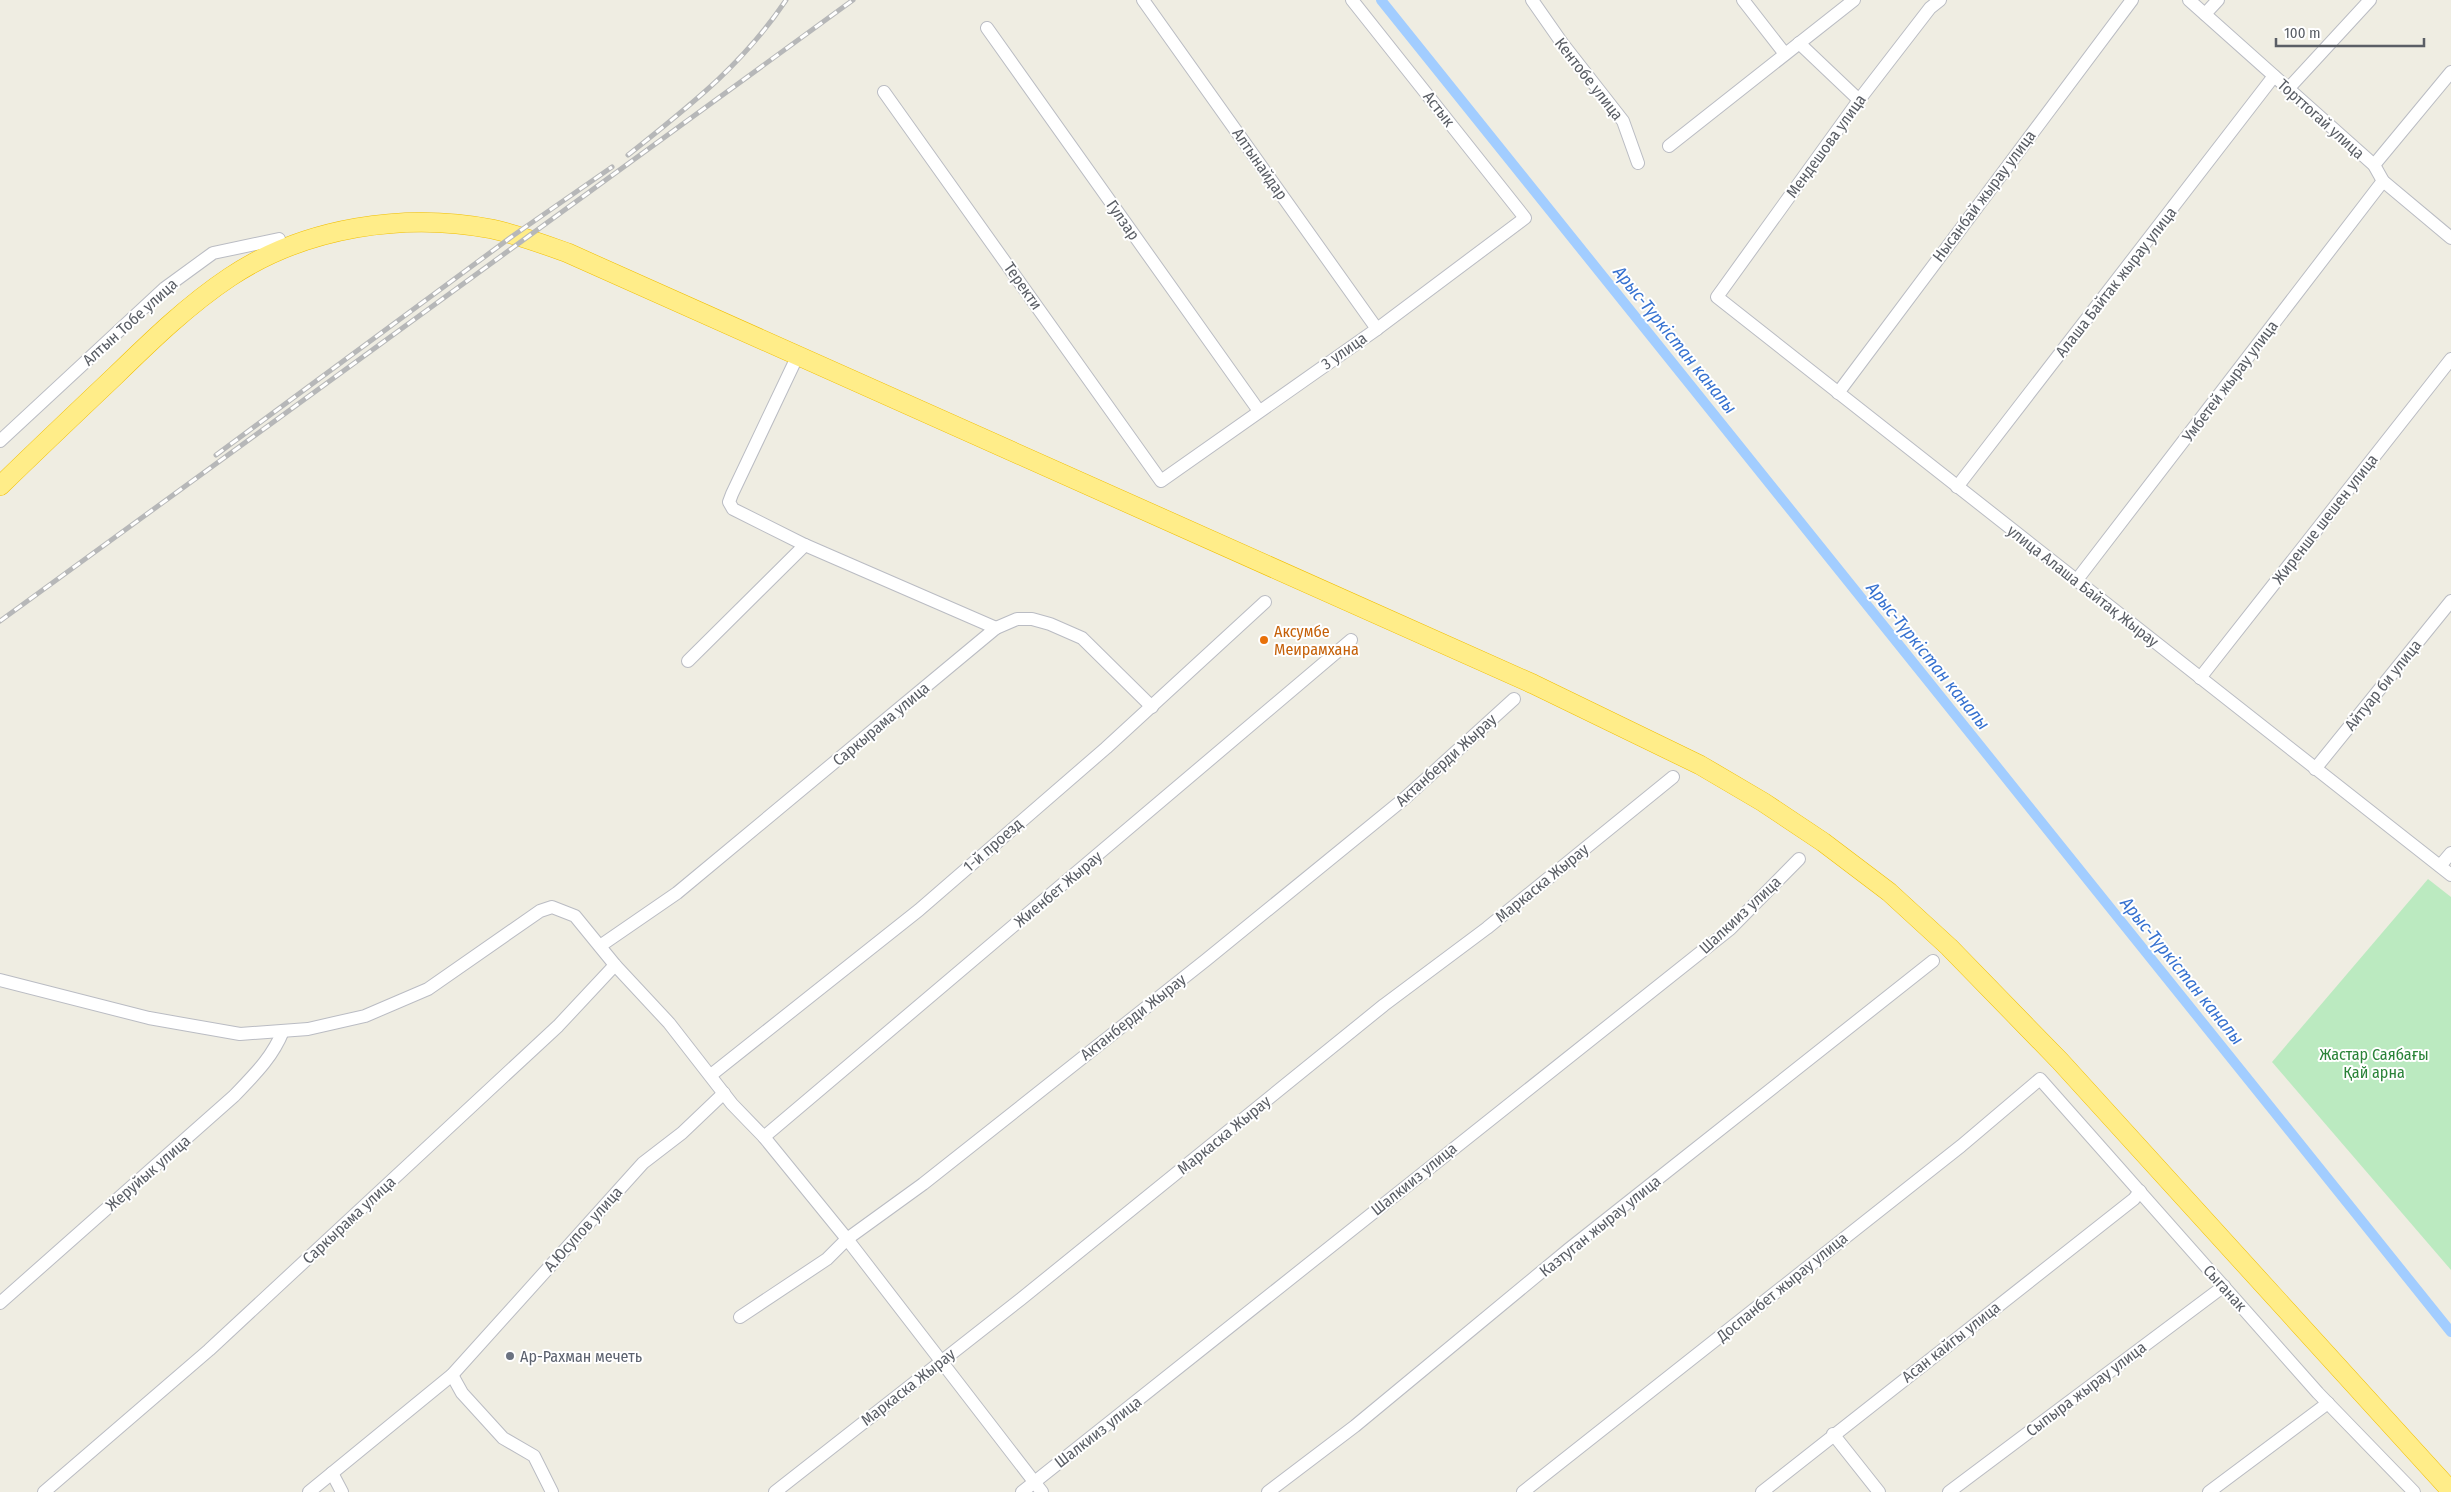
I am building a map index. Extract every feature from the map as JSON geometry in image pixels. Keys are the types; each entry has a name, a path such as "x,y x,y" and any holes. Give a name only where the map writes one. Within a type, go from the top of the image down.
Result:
{"highway":[{"path":"0,468 168,309 225,266 279,239 337,219 375,212 417,210 468,213 495,217 539,229 614,259 1630,715 1706,754 1770,791 1830,832 1897,882 1957,938 2070,1052 2451,1472"},
{"path":"0,486 170,324 232,276 300,243 340,231 376,225 417,222 458,224 527,238 609,271 1625,727 1708,769 1816,837 1889,892 1948,947 2060,1061 2451,1491"}],"street":[{"name":"Алтынайдар","path":"1143,0 1377,328"},
{"name":"Астык","path":"1352,0 1525,218"},
{"name":"Кентобе улица","path":"1532,0 1562,43 1623,121 1638,163"},
{"path":"1743,0 1785,54"},
{"path":"1669,146 1854,0"},
{"name":"Мендешова улица","path":"1717,297 1859,100 1930,8 1940,0"},
{"name":"Нысанбай жырау улица","path":"1838,393 2132,0"},
{"name":"Торттогай улица","path":"2190,0 2374,166 2383,181 2451,238"},
{"path":"2205,14 2218,0"},
{"path":"2288,89 2370,0"},
{"name":"Гулзар","path":"987,28 1259,411"},
{"path":"1799,43 1811,57 1859,100"},
{"path":"2374,166 2451,72"},
{"name":"Алаша Байтак жырау улица","path":"1957,487 2274,76"},
{"name":"Теректи","path":"884,92 1161,481"},
{"name":"Умбетей жырау улица","path":"2076,581 2383,181"},
{"name":"3 улица","path":"1161,481 1377,328 1525,218"},
{"name":"Алтын Тобе улица","path":"0,441 165,288 205,258 213,253 279,239"},
{"name":"улица Алаша Байтақ Жырау","path":"1717,297 2451,875"},
{"path":"798,355 729,502 733,509 805,545 996,628"},
{"name":"Жиренше шешен улица","path":"2200,678 2451,359"},
{"path":"688,661 805,545"},
{"name":"Айтуар би улица","path":"2315,769 2451,601"},
{"name":"1-й проезд","path":"711,1075 919,910 1152,707 1266,602"},
{"name":"Саркырама улица","path":"600,946 677,893 996,628 1017,619 1032,619 1050,624 1082,638 1152,707"},
{"name":"Жиенбет Жырау","path":"764,1137 1351,640"},
{"name":"Актанберди Жырау","path":"740,1317 827,1259 847,1239 923,1184 1206,960 1405,798 1514,699"},
{"name":"Маркаска Жырау","path":"775,1492 940,1362 1384,1005 1487,928 1673,777"},
{"path":"2440,866 2451,852"},
{"name":"Шалкииз улица","path":"1022,1492 1730,929 1799,859"},
{"path":"0,980 149,1018 240,1034 308,1029 365,1016 428,989 540,911 552,907 575,916 615,965 669,1023 724,1093 764,1137 847,1239 1042,1492"},
{"name":"Казтуган жырау улица","path":"1268,1492 1355,1426 1569,1250 1933,961"},
{"name":"Саркырама улица","path":"44,1492 210,1350 550,1033 615,965"},
{"name":"Жеруйык улица","path":"0,1304 234,1096 266,1063 276,1048 283,1031"},
{"name":"Сыганак","path":"2040,1079 2328,1403 2414,1492"},
{"name":"Доспанбет жырау улица","path":"1523,1492 1961,1146 2040,1079"},
{"name":"А.Юсупов улица","path":"309,1492 452,1375 643,1163 682,1132 724,1093"},
{"name":"Асан кайгы улица","path":"1762,1492 1833,1434 2134,1199 2140,1191"},
{"name":"Сыпыра жырау улица","path":"1949,1492 2224,1286"},
{"path":"452,1375 462,1393 503,1438 534,1456 552,1492"},
{"path":"2209,1492 2328,1403"},
{"path":"1833,1434 1879,1492"},
{"path":"332,1473 342,1492"}],"green space":[{"name":"Жастар Саябағы Қай арна","path":"2428,879 2451,897 2451,1270 2272,1062"}],"waterway":[{"name":"Арыс-Түркістан каналы","path":"1381,0 2451,1332"}],"railway":[{"path":"628,155 672,120 733,65 752,45 786,0"},
{"path":"0,621 853,0"},
{"path":"216,455 514,235 612,167"}],"place":[{"name":"Аксумбе Меирамхана","path":"1264,640"},
{"name":"Ар-Рахман мечеть","path":"510,1356"}]}
